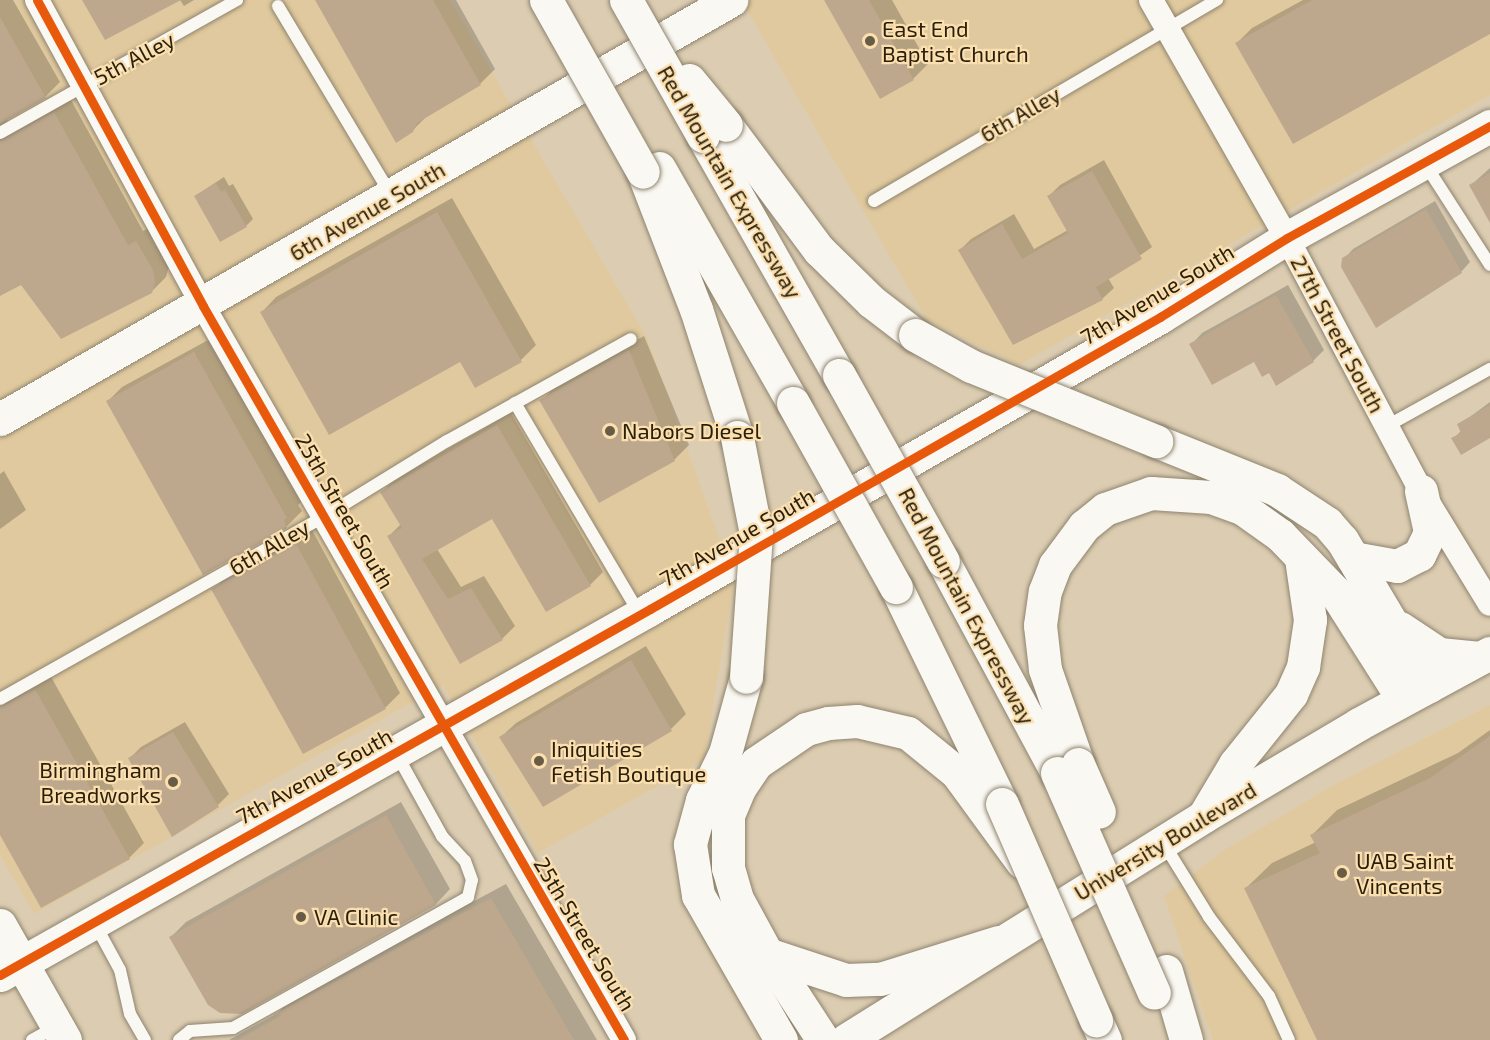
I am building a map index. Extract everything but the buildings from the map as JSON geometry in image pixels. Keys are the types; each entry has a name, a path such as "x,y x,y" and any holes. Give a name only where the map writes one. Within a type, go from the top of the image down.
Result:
{"main road":[{"path":"546,0 793,402 896,587 993,810 1034,878 1100,1030"},
{"path":"564,0 650,168 737,437 756,534 746,677 725,753 702,800 690,844 698,895 781,1040"},
{"name":"6th Avenue South","path":"0,419 202,306 731,0"},
{"name":"Red Mountain Expressway","path":"630,6 715,130 839,375 943,561 1067,768"},
{"name":"7th Avenue South","path":"11,969 443,727 1160,317 1287,238 1490,126"},
{"path":"715,130 819,250 872,302 915,335 971,366 1296,500 1327,523 1353,558 1393,624 1416,692"},
{"path":"1353,558 1397,566 1419,555 1430,532 1421,491"},
{"path":"1186,1040 1067,768 1050,689 1040,625 1045,591 1055,565 1084,526 1105,509 1127,499 1151,493 1196,494 1248,512 1280,535 1335,592 1416,692"},
{"path":"1204,816 1235,764 1291,694 1303,667 1310,620 1301,558"},
{"path":"1393,624 1439,654 1485,656"},
{"name":"University Boulevard","path":"846,1040 998,942 1204,816 1416,692 1485,656"},
{"path":"823,1040 767,954 737,899 728,868 728,815 740,787 756,763 782,743 806,729 828,723 875,723 908,733 957,773 993,810"},
{"path":"0,925 11,969 51,1035"},
{"path":"767,954 846,980 880,979 998,942"},
{"path":"1160,982 1170,1040"}],"street":[{"name":"25th Street South","path":"37,0 85,84 202,306 325,516 443,727 624,1040"},
{"name":"27th Street South","path":"1151,0 1287,238 1421,491 1490,604"}],"lane":[{"name":"5th Alley","path":"0,134 237,0"},
{"name":"6th Alley","path":"874,201 1217,0"},
{"path":"278,6 392,196"},
{"path":"1425,163 1490,265"},
{"name":"6th Alley","path":"0,699 325,516 515,403 630,339"},
{"path":"1387,426 1490,369"},
{"path":"515,403 640,614"},
{"path":"179,1040 190,1031 233,1028 468,897 472,880 465,861 442,836 396,753"},
{"path":"1163,843 1209,917 1269,996 1289,1040"},
{"path":"94,922 120,970 130,1014 145,1040"}],"shaded area":[{"path":"0,0 450,0 647,338 734,579 704,760 538,853 443,685 34,914 0,855"},
{"path":"741,0 1490,0 1490,95 1019,365 927,320"},
{"name":"UAB Saint Vincents","path":"1490,705 1490,1040 1213,1040 1164,896 1224,850 1337,783"}],"cycle path":[{"path":"37,0 203,306 624,1040"},
{"path":"0,975 650,609 1160,317 1287,238 1490,126"}],"place":[{"name":"East End Baptist Church","path":"870,41"},
{"name":"Nabors Diesel","path":"610,431"},
{"name":"Iniquities Fetish Boutique","path":"539,761"},
{"name":"Birmingham Breadworks","path":"173,782"},
{"name":"UAB Saint Vincents","path":"1342,873"},
{"name":"VA Clinic","path":"301,917"}]}
